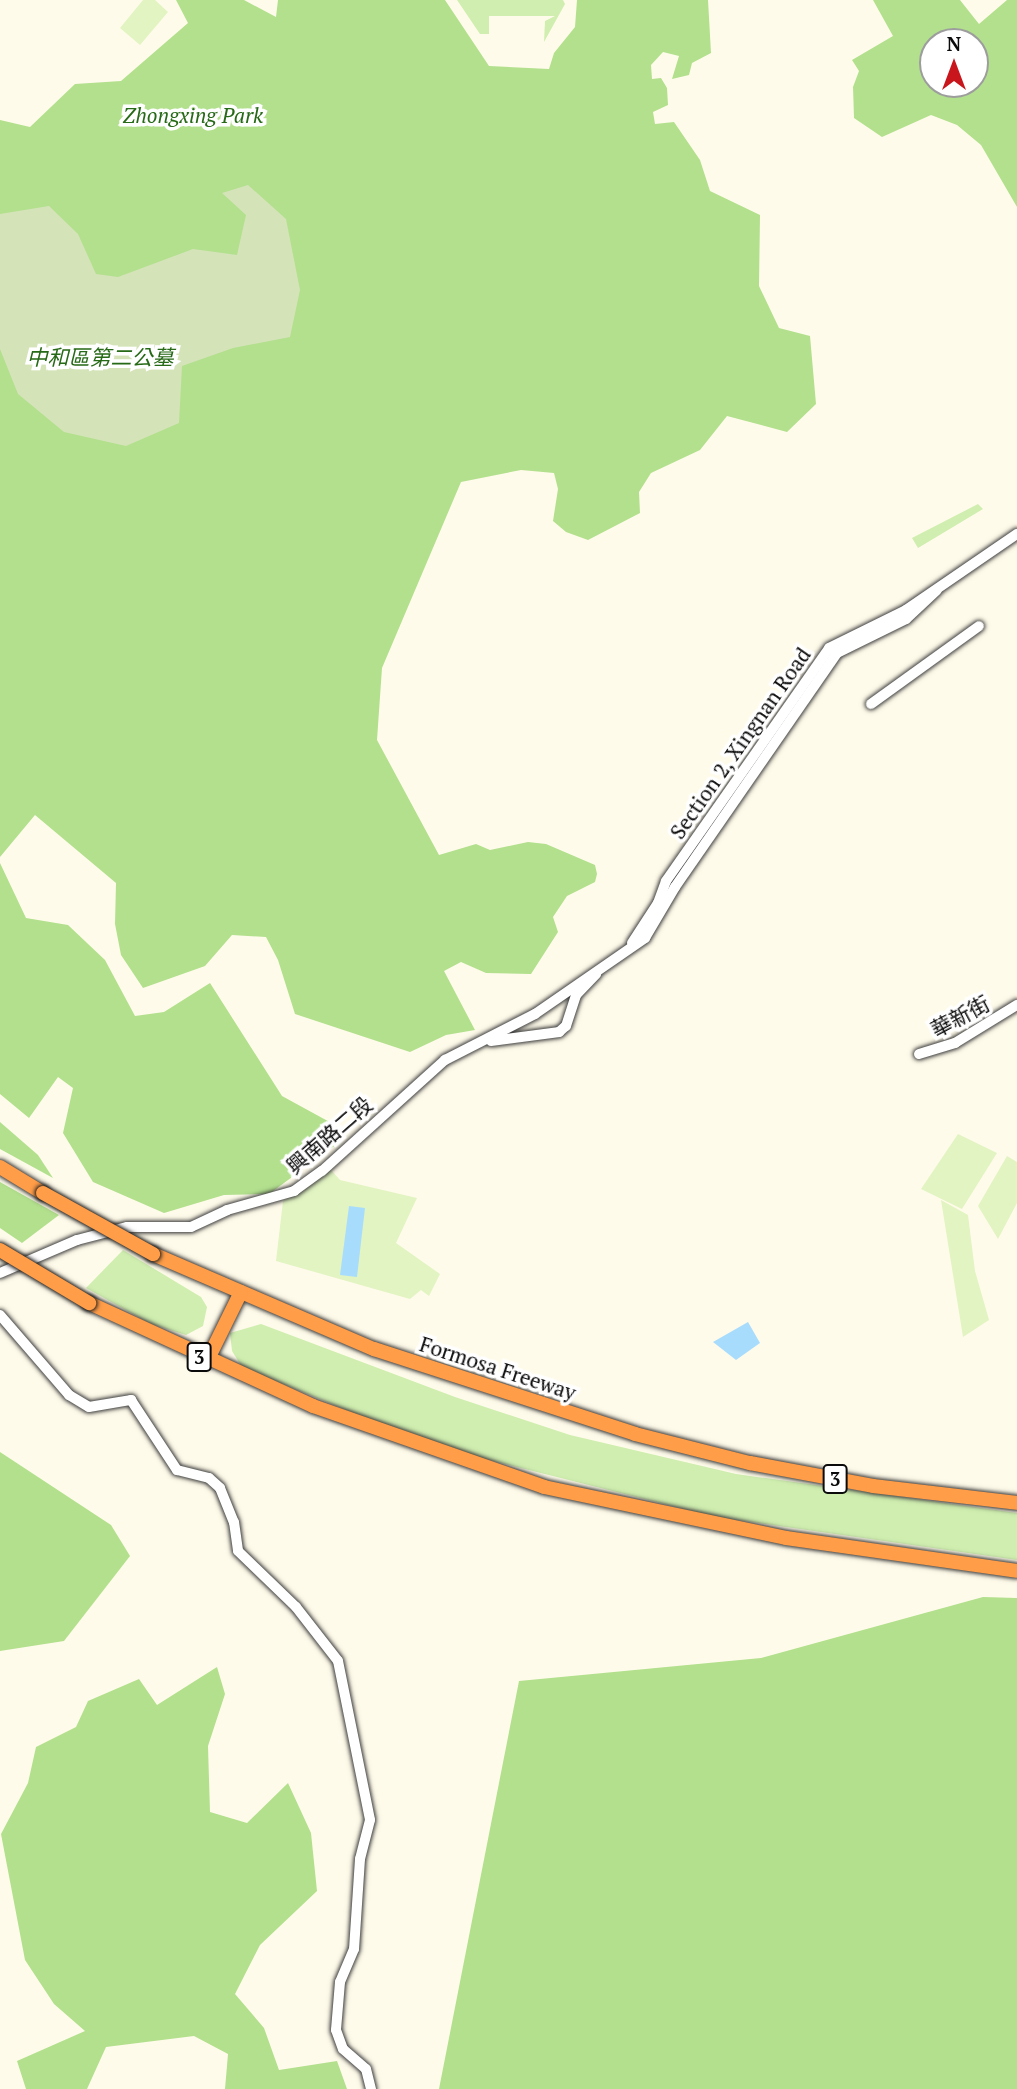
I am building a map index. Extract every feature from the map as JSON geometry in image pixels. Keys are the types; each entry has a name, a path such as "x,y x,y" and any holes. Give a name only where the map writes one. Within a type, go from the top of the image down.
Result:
{"highway":[{"name":"Formosa Freeway","path":"0,1167 153,1254 374,1349 471,1382 641,1436 750,1463 873,1486 1017,1503"},
{"name":"3","path":"0,1250 89,1303 207,1361 378,1432 544,1487 786,1538 1017,1570"},
{"path":"207,1361 241,1292"}],"street":[{"name":"Section 2, Xingnan Road","path":"467,1047 535,1014 627,948 649,919 666,881 829,648 937,590 1017,534"},
{"path":"871,704 979,626"},
{"name":"Section 2, Xingnan Road","path":"467,1047 512,1035 559,1032 566,1026 576,995 612,959"},
{"name":"華新街","path":"919,1055 955,1043 1017,1005"},
{"name":"興南路二段","path":"0,1273 78,1240 127,1227 191,1227 236,1207 294,1191 322,1171 445,1060 467,1047"},
{"path":"0,1315 69,1395 89,1407 131,1400 177,1470 209,1478 220,1488 234,1522 239,1551 303,1614 338,1661 370,1820 360,1858 354,1950 340,1982 335,2029 343,2049 366,2069 371,2089"}],"green space":[{"path":"143,0 155,0 168,12 140,45 120,28"},
{"name":"Zhongxing Park","path":"176,0 244,0 276,17 278,0 445,0 489,66 549,69 554,53 575,27 577,0 708,0 711,53 692,63 689,75 672,79 679,56 663,52 651,65 652,79 661,78 667,88 668,105 653,112 655,124 674,122 700,160 710,191 760,215 759,286 779,328 810,336 816,404 787,432 727,416 700,450 651,473 639,492 640,513 588,540 566,532 553,521 558,489 554,473 521,470 461,482 382,668 377,740 439,855 476,844 490,850 528,842 546,844 595,865 597,874 595,882 567,896 553,917 558,932 531,974 486,973 461,962 444,971 475,1030 446,1035 410,1052 295,1014 278,960 266,937 232,935 205,966 143,988 121,955 115,924 116,883 35,815 0,857 0,120 30,127 75,84 121,81 188,23"},
{"path":"457,0 563,0 565,4 544,42 545,21 555,16 489,16 489,34 480,34"},
{"path":"873,0 960,0 979,24 1007,0 1017,0 1017,207 981,145 957,125 931,115 882,137 854,118 853,87 859,71 852,60 893,36"},
{"name":"中和區第二公墓","path":"248,185 286,219 300,290 290,337 233,348 182,366 179,423 126,446 64,432 18,394 0,349 0,214 49,206 78,234 96,274 118,277 193,249 237,255 246,215 222,193"},
{"path":"978,504 983,509 918,548 912,538"},
{"path":"0,863 26,918 68,925 105,960 135,1016 164,1012 210,983 282,1096 346,1131 337,1144 269,1194 224,1195 164,1213 93,1182 63,1133 73,1088 58,1077 29,1118 0,1094"},
{"path":"0,1122 38,1155 53,1178 0,1149"},
{"path":"958,1134 997,1153 962,1209 921,1189"},
{"path":"1007,1156 1017,1162 1017,1203 998,1239 978,1206"},
{"path":"331,1170 340,1180 417,1198 396,1243 440,1274 429,1296 421,1290 410,1299 276,1261 283,1201"},
{"path":"0,1182 59,1215 22,1243 0,1228"},
{"path":"941,1200 968,1215 975,1271 989,1320 963,1337"},
{"path":"123,1250 201,1297 207,1307 203,1326 186,1335 151,1324 86,1288"},
{"path":"261,1324 455,1397 570,1435 736,1474 1017,1513 1017,1560 716,1517 469,1455 380,1424 242,1367 232,1351 230,1333"},
{"path":"0,1452 111,1525 130,1556 64,1641 0,1651"},
{"path":"983,1597 1017,1598 1017,2089 439,2089 519,1681 761,1658"},
{"path":"217,1667 225,1694 208,1746 210,1812 247,1823 288,1783 311,1833 317,1891 260,1945 235,1994 264,2028 279,2070 337,2061 347,2089 225,2089 228,2054 194,2036 106,2047 87,2089 26,2089 17,2061 85,2031 54,2004 25,1960 1,1834 28,1783 36,1747 76,1727 88,1701 139,1679 157,1705"}],"water":[{"path":"349,1206 365,1208 357,1277 340,1275"},
{"path":"748,1322 760,1343 736,1360 713,1342"}]}
